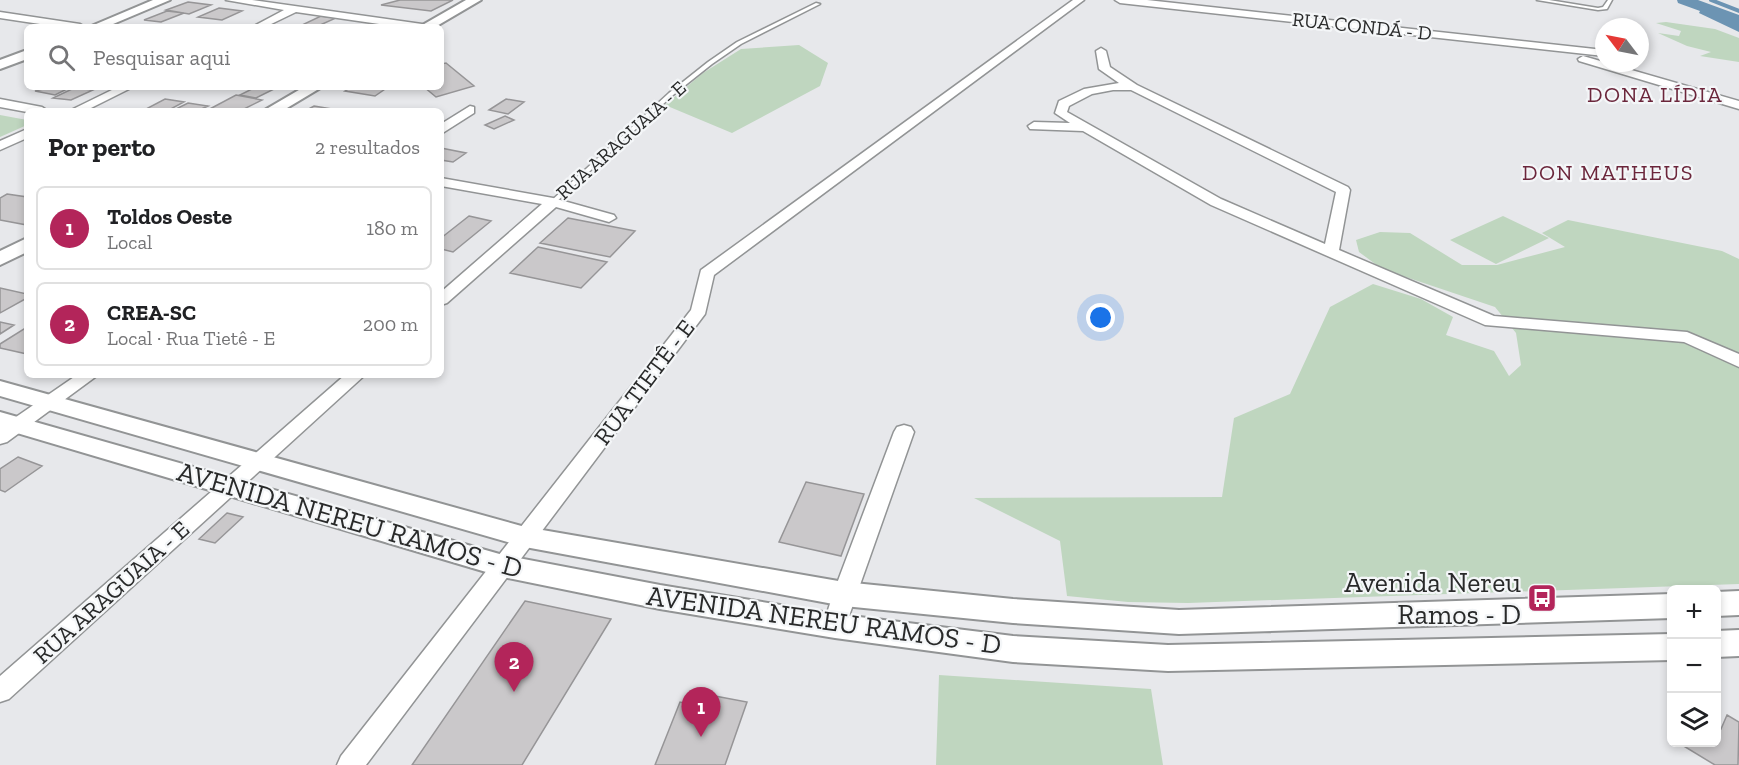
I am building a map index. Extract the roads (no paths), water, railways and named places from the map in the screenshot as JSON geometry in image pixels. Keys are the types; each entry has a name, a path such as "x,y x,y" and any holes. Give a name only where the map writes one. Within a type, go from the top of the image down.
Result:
{"street":[{"path":"103,24 164,0"},
{"path":"231,0 292,5 421,24"},
{"path":"430,24 475,0"},
{"name":"RUA TIETÊ - E","path":"350,765 699,311 707,273 1079,0"},
{"name":"RUA CONDÁ - D","path":"1120,0 1595,52"},
{"path":"262,24 292,5 421,24"},
{"path":"0,15 60,24"},
{"path":"1536,45 1739,105"},
{"path":"1101,51 1105,69 1133,87 1343,190 1331,252"},
{"path":"0,65 24,55"},
{"path":"1083,127 1034,126 1080,92 1105,69"},
{"path":"1080,92 1107,86 1133,87"},
{"path":"82,108 120,90"},
{"path":"276,108 310,90"},
{"path":"0,104 24,108"},
{"path":"1062,104 1061,113 1216,202 1491,321 1687,337 1739,361"},
{"path":"444,128 470,110"},
{"path":"0,146 24,134"},
{"path":"444,183 553,202 609,218"},
{"name":"RUA ARAGUAIA - E","path":"444,297 553,202"},
{"path":"0,259 24,246"},
{"path":"6,427 51,402 85,378"},
{"name":"RUA ARAGUAIA - E","path":"0,691 353,378"},
{"name":"AVENIDA NEREU RAMOS - D","path":"0,388 525,537 844,594 1013,611 1179,622 1667,606"},
{"name":"AVENIDA NEREU RAMOS - D","path":"6,427 230,486 503,566 660,597 835,626 1013,649 1168,658 1667,647"},
{"path":"835,626 844,594 904,432"},
{"path":"1721,604 1739,603"},
{"path":"1721,644 1739,643"}],"lane":[{"path":"1539,0 1598,9 1605,8 1610,0"},
{"name":"RUA ARAGUAIA - E","path":"553,202 671,94 710,63 739,42 818,4"}],"water":[{"path":"1677,0 1698,0 1739,15 1739,32 1699,13 1700,11 1678,3"}],"waterway":[{"path":"1711,0 1739,11"}],"place":[{"name":"Avenida Nereu Ramos - D","path":"1542,598"},
{"name":"CREA-SC","path":"514,692"},
{"name":"Toldos Oeste","path":"701,737"}],"district":[{"name":"DONA LÍDIA","path":"1655,94"},
{"name":"DON MATHEUS","path":"1608,172"}]}
